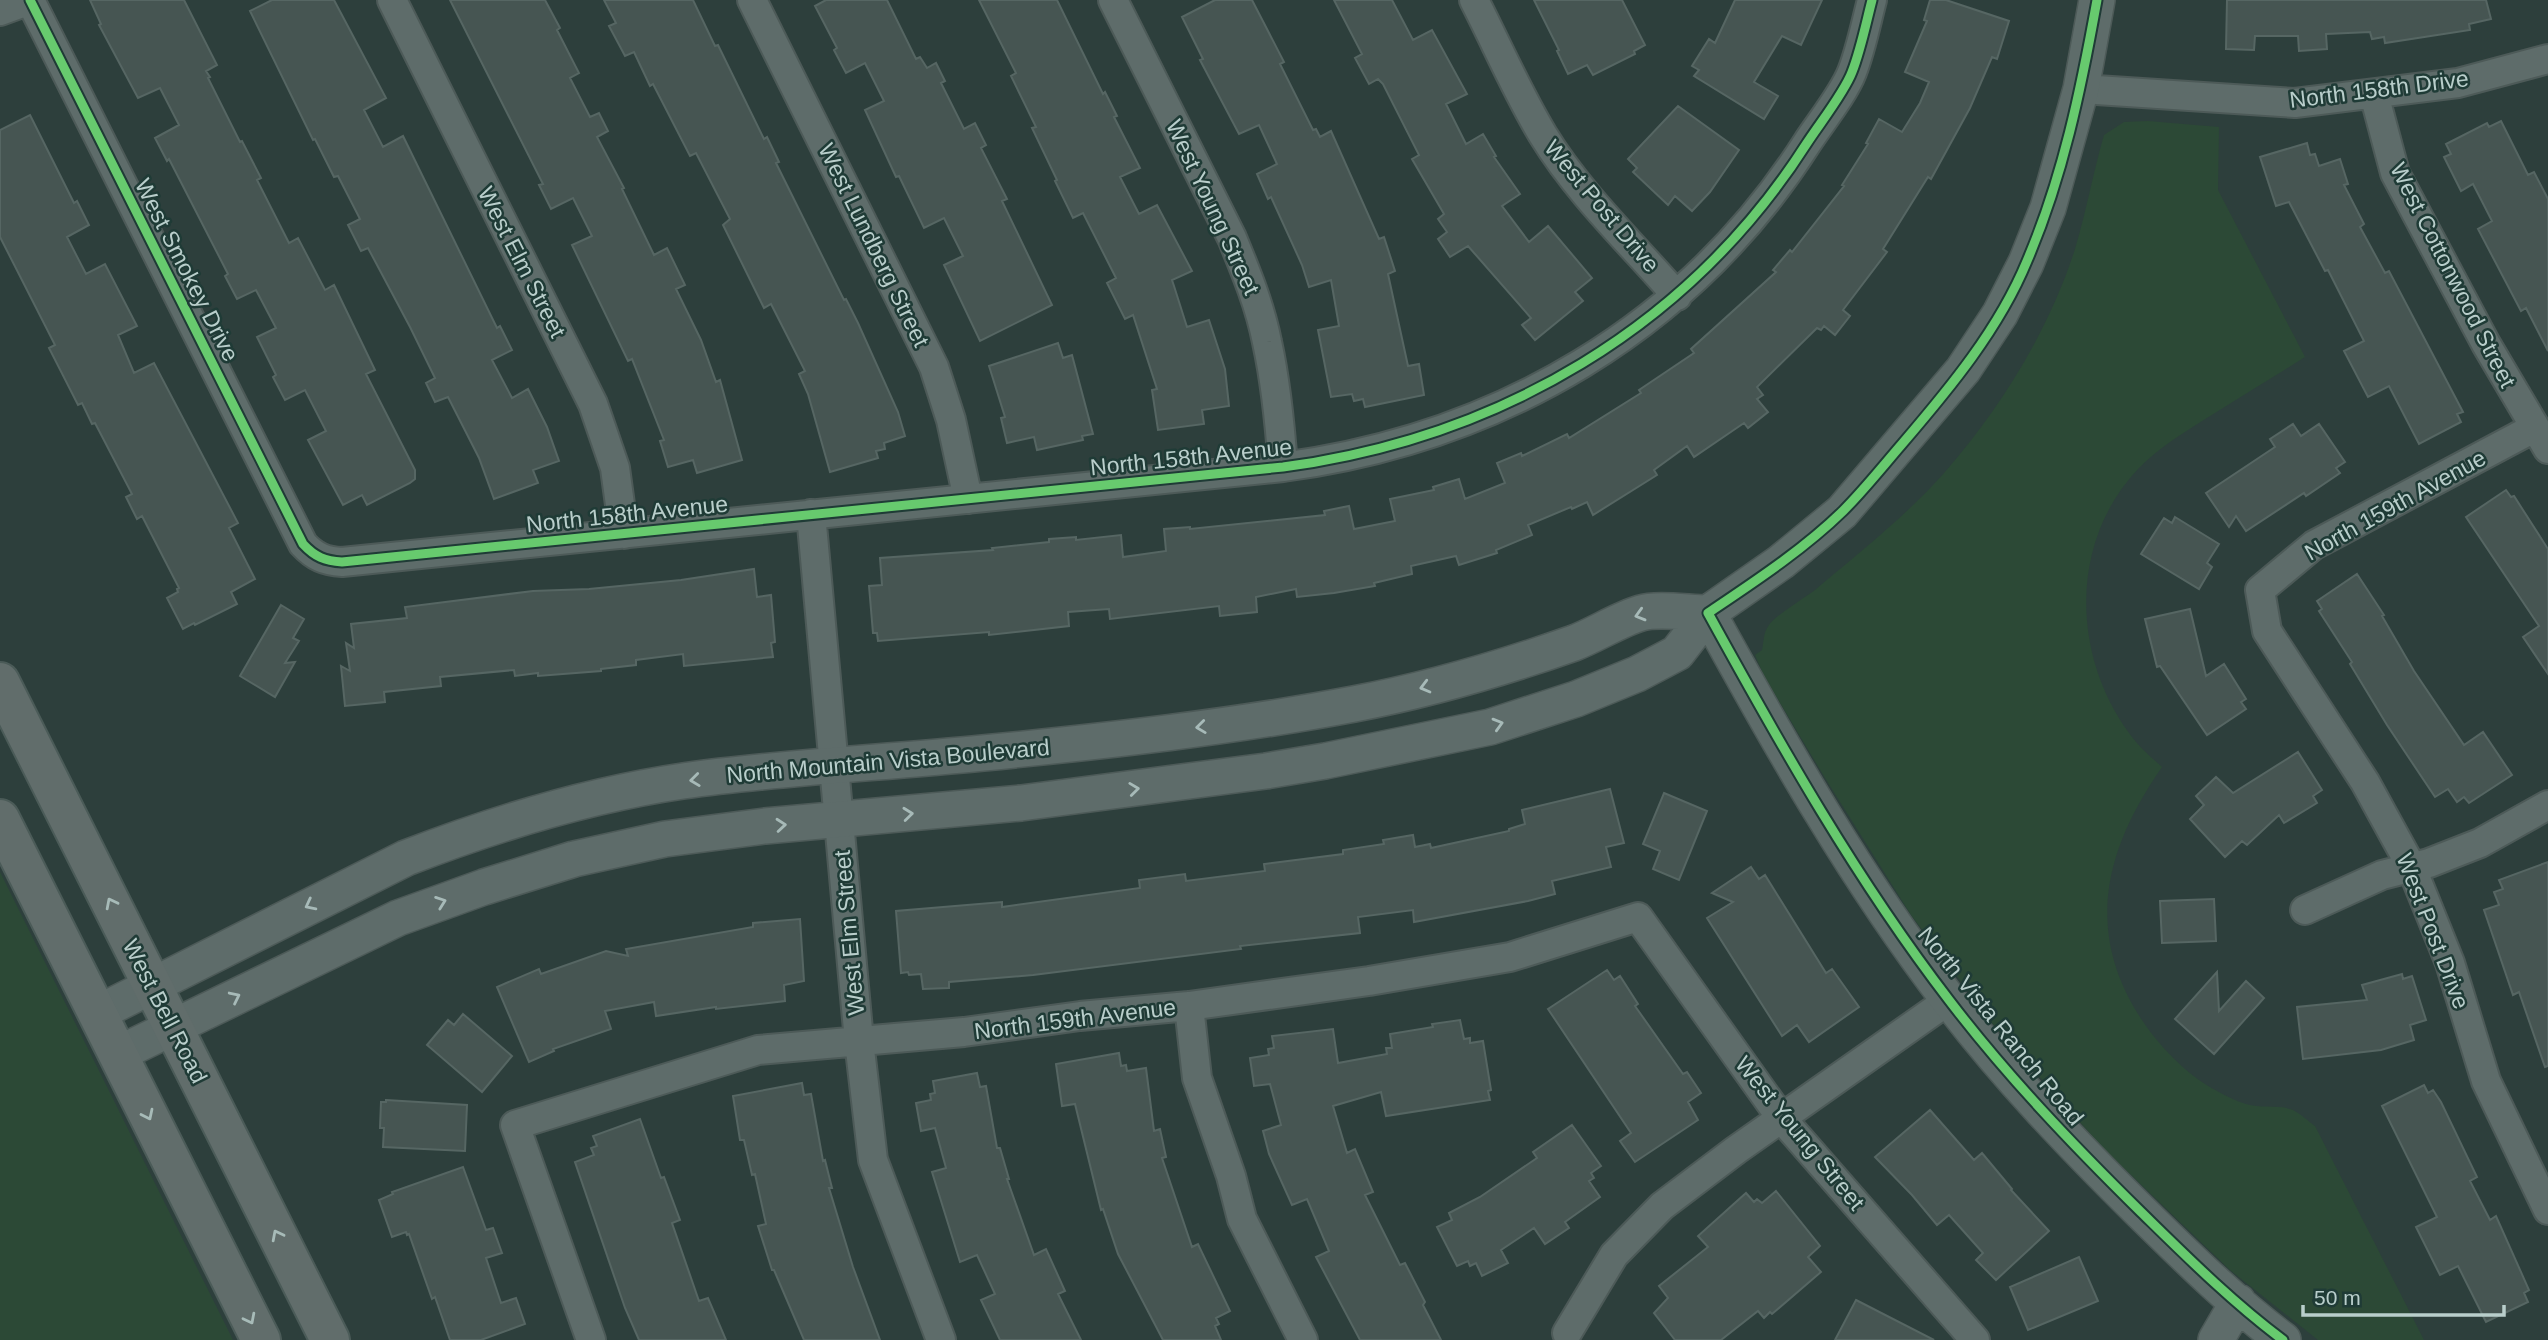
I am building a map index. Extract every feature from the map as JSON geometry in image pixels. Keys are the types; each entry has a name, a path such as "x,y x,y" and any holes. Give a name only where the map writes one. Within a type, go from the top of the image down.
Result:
{"main road":[{"name":"West Bell Road","path":"0,682 330,1340"},
{"path":"0,819 261,1340"}],"street":[{"path":"0,11 30,0"},
{"name":"West Smokey Drive","path":"30,0 296,531 313,555"},
{"name":"West Elm Street","path":"391,0 597,414 615,468 624,534"},
{"name":"West Lundberg Street","path":"752,0 933,367 951,420 968,499"},
{"name":"West Young Street","path":"1113,0 1232,238 1246,273 1267,341 1278,408 1283,467"},
{"name":"West Post Drive","path":"1474,0 1534,118 1556,154 1677,296"},
{"name":"North 158th Avenue","path":"313,555 327,561 342,562 1283,467 1384,449 1483,414 1547,384 1629,333 1677,296 1737,237 1784,178 1852,73 1872,0"},
{"path":"118,1054 398,918 532,871 664,839 765,826 1021,803 1266,771 1384,750 1490,727 1576,699 1637,674 1677,653 1708,613 1781,562 1842,512 1963,370 2000,314 2026,263 2048,208 2081,89 2096,0"},
{"name":"North 158th Drive","path":"2081,89 2295,103 2458,83 2548,59"},
{"name":"West Cottonwood Street","path":"2374,94 2395,173 2486,344 2541,439"},
{"name":"North 159th Avenue","path":"2260,590 2314,545 2541,439"},
{"name":"West Elm Street","path":"811,514 836,765 859,1041 873,1160 941,1340"},
{"name":"West Post Drive","path":"2260,590 2267,631 2365,782 2411,866 2450,963 2486,1081 2548,1210"},
{"name":"North Mountain Vista Boulevard","path":"98,1013 371,874 451,841 578,803 680,782 1090,741 1356,704 1522,660 1576,642 1643,611 1708,613"},
{"name":"North Vista Ranch Road","path":"1708,613 1786,755 1854,865 1949,1000 2059,1130 2184,1254 2283,1340"},
{"path":"2305,910 2382,875 2429,863 2480,843 2548,805"},
{"name":"West Young Street","path":"1638,917 1783,1118 1975,1340"},
{"name":"North 159th Avenue","path":"591,1340 515,1125 758,1049 964,1032 1080,1016 1189,1006 1369,981 1510,957 1638,917"},
{"path":"1567,1333 1614,1255 1662,1206 1949,1000"},
{"path":"1189,1006 1197,1078 1231,1177 1242,1219 1303,1340"},
{"path":"2216,1340 2238,1302"}],"green space":[{"path":"2148,121 2219,127 2218,190 2305,357 2156,453 2138,469 2115,498 2099,530 2090,564 2086,599 2089,634 2097,669 2110,702 2129,733 2162,767 2127,827 2116,857 2109,888 2107,918 2111,950 2121,982 2138,1014 2163,1047 2183,1067 2205,1084 2242,1103 2293,1110 2315,1126 2424,1340 2318,1340 2230,1270 2104,1149 1995,1027 1911,915 1825,778 1764,676 1755,655 1762,650 1766,631 1772,621 1815,590 1899,519 1945,472 1985,422 2021,367 2052,309 2075,249 2104,135 2124,122"},
{"path":"0,872 233,1340 0,1340"}],"building":[{"path":"90,0 184,0 217,65 206,71 210,77 208,78 261,178 257,180 289,243 298,238 325,290 334,285 375,370 366,374 415,470 415,479 410,483 367,505 362,495 343,505 308,440 326,431 305,390 285,400 257,337 276,328 256,290 237,299 225,276 228,274 169,159 167,161 155,138 179,125 160,88 138,98 99,25 101,24"},
{"path":"272,0 334,0 386,98 364,110 383,147 403,136 497,328 500,326 512,350 492,360 512,398 528,389 547,427 559,461 533,470 538,483 494,499 479,458 448,397 435,402 426,383 435,378 410,327 368,248 361,251 348,225 360,219 338,176 334,177 315,139 313,140 250,11"},
{"path":"450,0 545,0 579,73 570,78 590,117 599,113 608,131 597,137 624,188 622,189 654,255 667,248 685,285 676,289 701,340 716,382 720,380 742,460 697,473 693,460 668,467 660,441 664,440 632,359 628,361 572,245 592,236 573,198 551,209 539,185 543,184"},
{"path":"604,0 693,0 764,139 767,137 779,162 776,163 858,323 898,412 905,436 884,443 885,449 876,451 878,458 830,472 808,394 799,374 805,371 771,304 764,308 723,225 730,219 696,153 690,156 634,52 625,56 609,26 616,23"},
{"path":"826,0 887,0 916,59 920,57 927,68 936,63 945,81 941,83 964,129 975,123 986,145 981,148 1007,199 1002,201 1052,305 980,341 944,265 963,256 944,218 924,228 899,176 896,177 865,110 884,101 865,63 846,73 834,50 837,48 815,6"},
{"path":"979,0 1057,0 1103,94 1105,92 1117,116 1114,117 1140,168 1120,177 1139,214 1157,205 1192,271 1172,280 1187,327 1209,320 1225,369 1229,406 1202,410 1204,424 1158,430 1152,390 1157,389 1133,315 1125,319 1107,283 1116,278 1083,213 1073,218 1032,128 1036,127 1011,76 1016,73"},
{"path":"1215,0 1252,0 1284,62 1280,64 1313,130 1316,129 1320,137 1331,131 1379,239 1384,237 1395,271 1388,274 1408,366 1419,364 1424,395 1365,407 1363,399 1354,401 1352,394 1331,397 1318,330 1339,326 1331,280 1309,287 1302,265 1271,197 1268,199 1257,174 1277,164 1259,125 1239,134 1200,60 1203,59 1182,17"},
{"path":"1334,0 1392,0 1413,40 1432,30 1467,94 1446,104 1466,144 1483,134 1496,156 1494,157 1520,194 1502,206 1529,242 1548,226 1592,278 1575,292 1583,301 1535,340 1522,325 1531,318 1468,246 1450,257 1438,239 1447,232 1438,219 1444,214 1412,159 1419,155 1383,84 1378,79 1369,84 1355,58 1362,54"},
{"path":"1534,0 1622,0 1645,45 1634,51 1635,54 1593,75 1587,65 1568,74"},
{"path":"1735,0 1822,0 1801,45 1782,36 1754,82 1778,96 1764,119 1694,76 1699,70 1692,66 1709,39 1715,43"},
{"path":"1930,0 1946,0 2009,21 1997,59 1992,57 1970,108 1931,179 1928,177 1883,249 1887,252 1843,310 1850,316 1835,335 1824,326 1821,330 1817,328 1757,387 1763,395 1757,399 1768,412 1748,428 1744,423 1694,457 1687,446 1654,470 1657,475 1593,515 1587,502 1572,509 1571,507 1528,525 1532,535 1496,550 1497,553 1459,565 1456,556 1411,566 1412,574 1374,583 1375,586 1297,597 1296,589 1256,597 1257,612 1220,616 1219,606 1110,619 1109,609 1068,612 1069,626 989,635 989,632 878,641 877,633 873,633 869,586 882,585 880,558 993,550 992,548 1049,542 1049,539 1076,537 1076,540 1121,535 1123,557 1166,551 1164,529 1190,529 1325,515 1324,511 1349,506 1354,529 1395,521 1390,499 1434,490 1433,487 1459,479 1465,499 1505,483 1497,463 1521,453 1522,456 1567,434 1569,438 1641,393 1639,390 1694,353 1691,349 1776,272 1773,270 1790,250 1792,252 1844,186 1842,185 1868,144 1866,143 1879,119 1902,132 1929,82 1905,72 1927,21 1924,20"},
{"path":"2227,0 2486,0 2491,19 2469,24 2470,30 2385,43 2384,37 2372,39 2370,32 2326,34 2327,49 2299,51 2298,36 2255,36 2254,50 2226,49"},
{"path":"1678,106 1739,150 1710,192 1692,211 1675,196 1668,205 1633,172 1637,168 1628,159"},
{"path":"30,115 74,203 77,201 89,225 67,237 86,274 105,264 137,326 118,335 134,373 154,363 238,523 229,528 255,579 231,592 237,604 183,629 167,598 178,592 179,588 142,516 137,519 126,497 132,494 95,423 92,424 82,403 78,405 49,348 55,345 0,237 0,130"},
{"path":"2501,121 2528,175 2534,172 2548,199 2548,351 2526,308 2521,311 2478,229 2492,221 2473,184 2461,191 2444,157 2451,154 2446,144 2487,123 2489,127"},
{"path":"2307,143 2310,155 2315,154 2319,166 2340,159 2348,184 2344,185 2364,224 2360,227 2385,273 2389,271 2463,412 2457,414 2461,422 2419,444 2389,386 2368,397 2344,351 2364,341 2289,202 2276,206 2260,157"},
{"path":"1058,343 1063,358 1072,355 1093,434 1082,436 1083,440 1037,450 1034,437 1007,443 1001,418 1005,417 989,366"},
{"path":"2293,424 2301,436 2319,424 2345,462 2336,468 2340,473 2246,531 2236,516 2229,527 2206,493 2275,447 2270,439"},
{"path":"2506,490 2511,497 2514,496 2548,549 2548,674 2523,637 2539,626 2466,517"},
{"path":"2175,517 2219,544 2207,563 2212,567 2199,589 2141,554 2164,518 2172,523"},
{"path":"754,569 757,597 771,595 775,642 771,643 773,657 684,666 683,654 636,660 636,665 601,671 515,676 514,670 440,677 441,686 384,692 385,702 345,706 341,666 350,671 346,643 354,648 351,624 407,618 405,607 533,591 589,589 681,580"},
{"path":"2357,574 2384,615 2382,616 2414,671 2464,745 2483,732 2512,775 2469,803 2464,797 2457,802 2448,789 2435,797 2387,725 2350,664 2352,662 2319,611 2322,609 2317,601"},
{"path":"281,605 304,619 293,638 299,641 285,663 295,662 275,697 240,676"},
{"path":"2190,609 2206,676 2224,664 2246,699 2241,702 2246,709 2207,735 2160,666 2157,667 2145,619"},
{"path":"2298,752 2322,790 2313,796 2317,803 2284,823 2279,815 2247,845 2242,841 2225,857 2190,819 2204,805 2196,796 2216,777 2233,793"},
{"path":"1610,789 1624,843 1606,847 1611,867 1552,881 1555,894 1414,922 1413,910 1358,917 1360,933 1240,946 1241,949 1033,975 949,982 949,988 923,989 921,974 901,973 896,911 1002,902 1002,907 1140,888 1139,880 1185,874 1186,881 1265,871 1264,864 1343,854 1343,850 1384,844 1383,840 1413,835 1415,847 1430,844 1431,848 1509,831 1525,824 1522,810"},
{"path":"1664,793 1707,811 1679,880 1653,869 1660,851 1643,844"},
{"path":"2548,862 2548,1066 2545,1067 2519,992 2513,995 2484,910 2499,905 2494,892 2503,889 2499,880"},
{"path":"1751,867 1759,879 1765,875 1826,973 1832,969 1859,1007 1809,1042 1797,1025 1782,1036 1707,918 1733,902 1712,893"},
{"path":"2214,899 2216,941 2162,943 2160,901"},
{"path":"800,919 804,981 784,985 785,1001 656,1016 654,1002 605,1011 611,1029 553,1049 554,1051 529,1062 497,987 539,969 541,974 606,951 628,956 626,949 753,927 753,923"},
{"path":"1607,970 1614,980 1620,976 1638,1004 1635,1006 1683,1074 1687,1072 1701,1093 1688,1102 1698,1120 1635,1162 1620,1141 1631,1133 1548,1009"},
{"path":"2217,972 2219,1011 2246,981 2264,998 2214,1054 2175,1019"},
{"path":"2402,974 2403,979 2412,976 2426,1020 2410,1025 2414,1040 2381,1050 2303,1059 2297,1007 2367,1000 2362,985"},
{"path":"463,1014 512,1056 482,1092 427,1045 448,1020 454,1025"},
{"path":"1460,1020 1464,1039 1470,1038 1470,1043 1483,1041 1491,1090 1488,1091 1490,1100 1386,1116 1381,1092 1333,1106 1347,1153 1355,1149 1373,1192 1365,1195 1400,1265 1405,1263 1441,1340 1360,1340 1316,1257 1329,1251 1307,1199 1292,1205 1269,1154 1263,1131 1281,1125 1270,1084 1254,1086 1250,1058 1269,1055 1268,1049 1274,1048 1272,1036 1333,1029 1338,1063 1387,1054 1386,1048 1392,1048 1390,1034"},
{"path":"1119,1053 1121,1066 1126,1065 1127,1071 1146,1068 1154,1131 1160,1129 1166,1157 1162,1158 1192,1247 1198,1244 1230,1311 1216,1318 1219,1324 1215,1326 1221,1340 1163,1340 1118,1254 1103,1209 1101,1210 1075,1104 1062,1106 1056,1064"},
{"path":"977,1073 980,1087 986,1086 997,1148 1000,1148 1007,1179 1034,1255 1046,1249 1065,1291 1058,1294 1081,1340 1000,1340 981,1300 995,1294 977,1255 960,1262 932,1172 946,1168 935,1128 921,1131 916,1103 931,1100 930,1094 935,1093 933,1081"},
{"path":"802,1083 804,1095 811,1094 823,1161 825,1160 832,1188 829,1188 853,1267 880,1340 804,1340 772,1270 758,1226 766,1224 755,1174 752,1175 744,1140 740,1140 733,1096"},
{"path":"2424,1085 2428,1093 2433,1090 2441,1102 2477,1177 2470,1181 2490,1220 2496,1216 2529,1290 2524,1293 2528,1302 2486,1322 2458,1266 2440,1275 2416,1227 2437,1217 2382,1106"},
{"path":"386,1100 467,1105 465,1151 383,1147 384,1128 380,1128 381,1102"},
{"path":"1930,1110 1974,1160 1982,1153 2011,1190 2049,1231 1996,1280 1976,1260 1983,1253 1949,1215 1937,1225 1875,1157"},
{"path":"640,1119 661,1178 664,1177 680,1220 672,1223 699,1301 708,1298 726,1340 639,1340 625,1308 575,1162 594,1155 591,1148 597,1146 593,1136"},
{"path":"1572,1125 1601,1166 1591,1173 1594,1178 1589,1181 1600,1197 1565,1222 1569,1228 1545,1244 1534,1228 1501,1250 1508,1263 1482,1276 1476,1263 1470,1266 1468,1261 1457,1266 1437,1227 1452,1220 1449,1213 1480,1197 1537,1158 1533,1152"},
{"path":"463,1167 486,1230 493,1228 502,1253 486,1258 501,1303 516,1298 525,1324 481,1340 450,1340 409,1234 406,1232 392,1237 379,1200 393,1194 392,1192"},
{"path":"1776,1191 1820,1246 1808,1257 1821,1272 1772,1314 1770,1312 1764,1318 1758,1311 1721,1340 1675,1340 1654,1313 1668,1298 1659,1286 1708,1247 1698,1236 1746,1193 1754,1202 1757,1199 1762,1203"},
{"path":"2079,1257 2098,1301 2028,1330 2010,1287"},
{"path":"1856,1300 1934,1340 1835,1340"}],"cycle path":[{"path":"30,0 303,544 321,558 342,562 1283,467 1363,452 1439,430 1513,401 1582,364 1646,319 1706,268 1759,209 1838,98 1855,63 1872,0"},
{"path":"2097,0 2077,100 2051,197 2016,286 1988,334 1938,401 1843,511 1795,552 1708,613 1763,713 1851,859 1915,954 1971,1028 2041,1109 2116,1187 2210,1278 2283,1340"}]}
